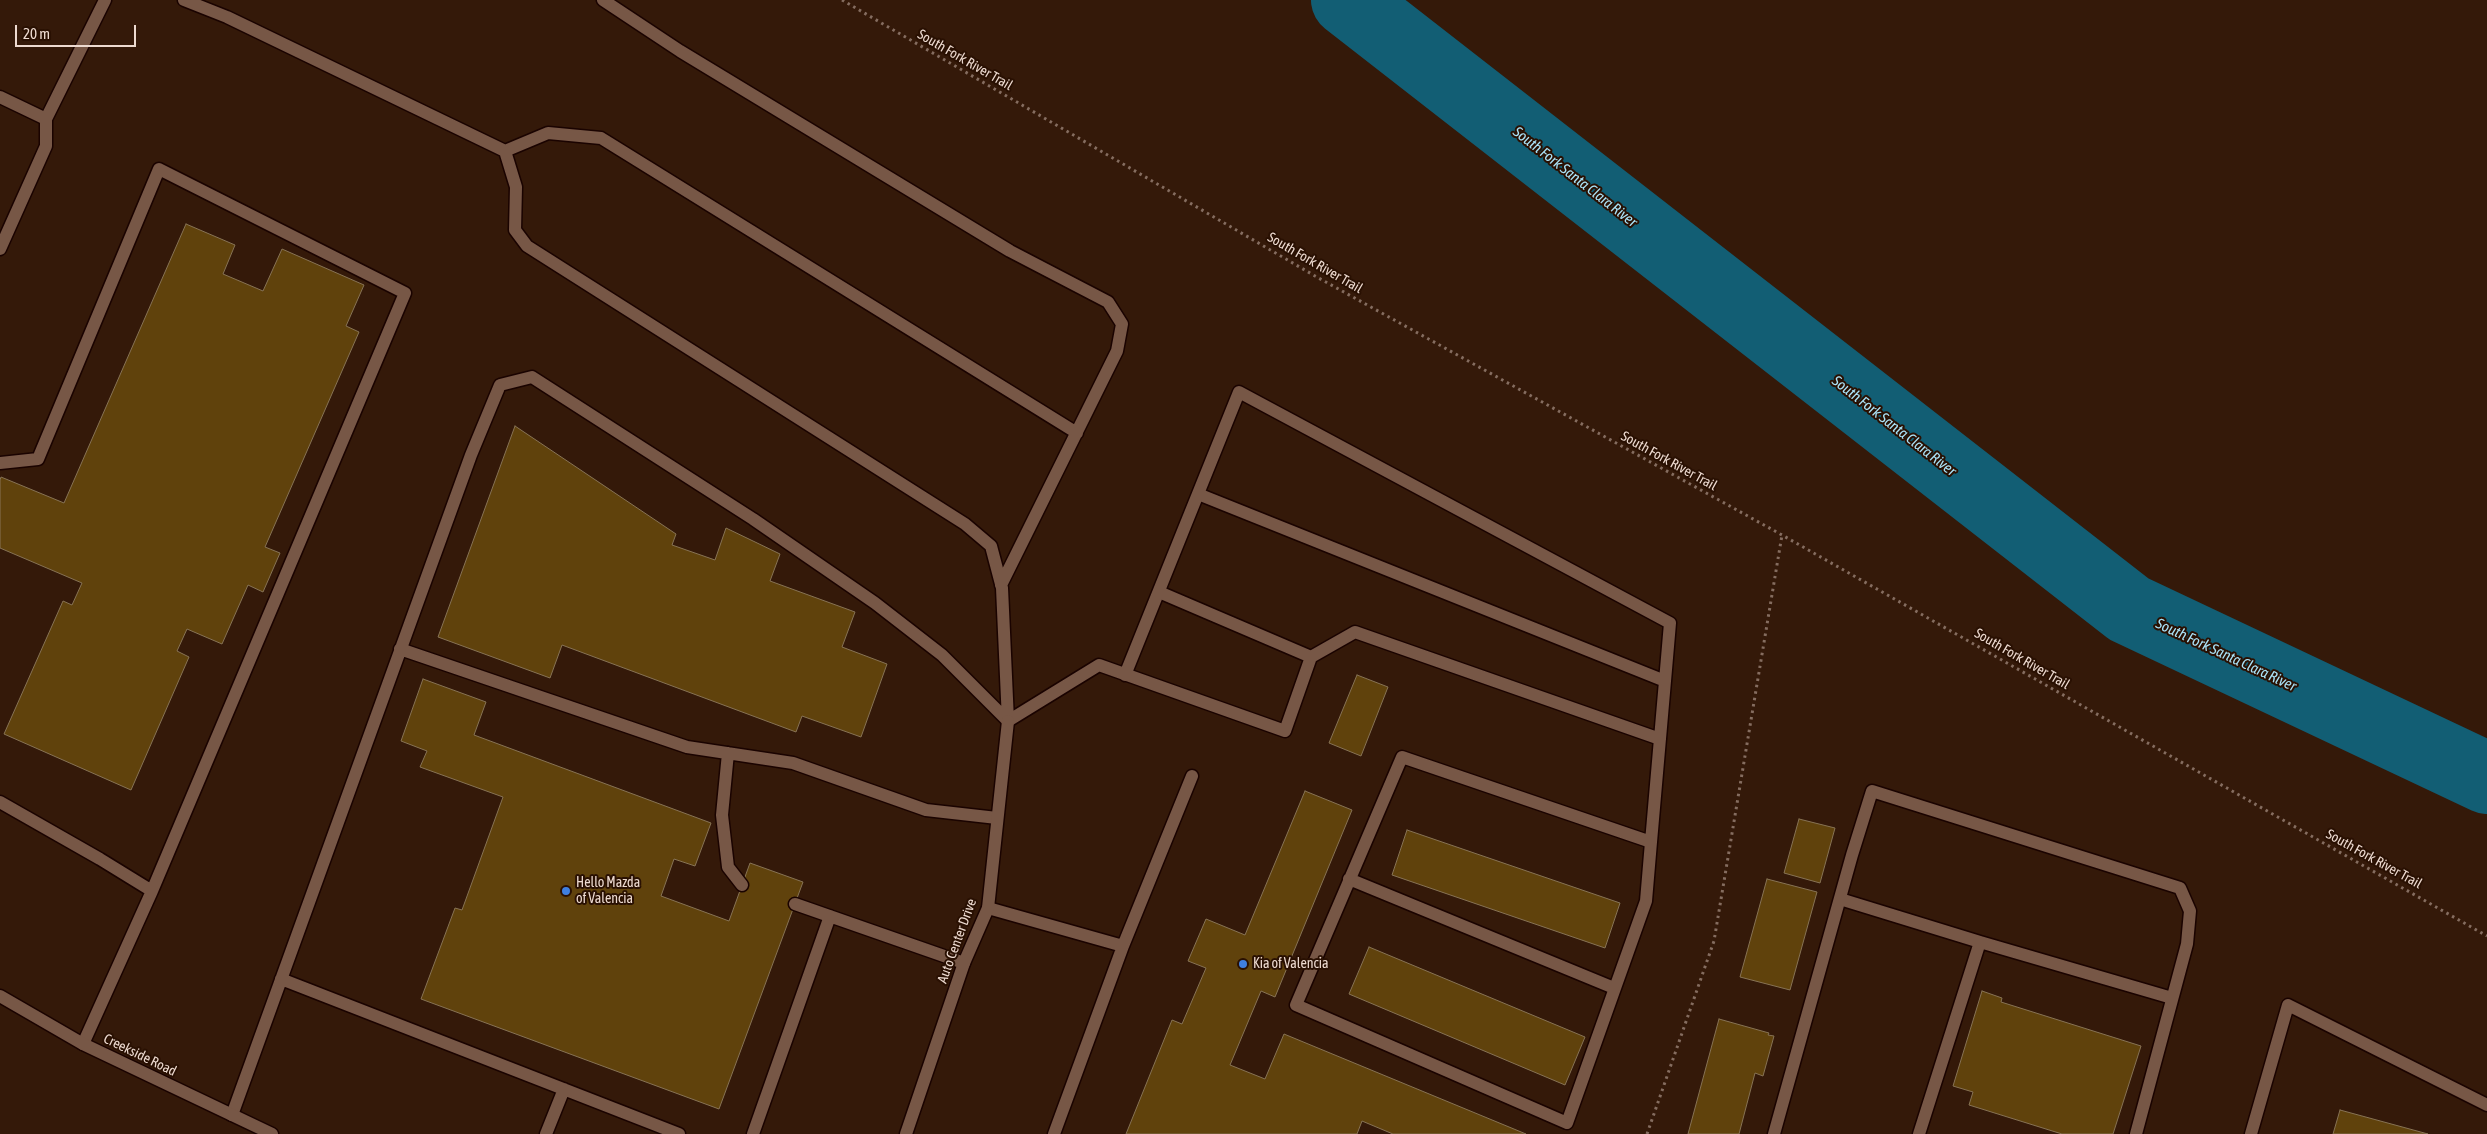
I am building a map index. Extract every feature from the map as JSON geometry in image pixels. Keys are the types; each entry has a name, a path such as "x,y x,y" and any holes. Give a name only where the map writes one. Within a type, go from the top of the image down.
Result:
{"street":[{"path":"0,249 46,146 46,119 104,0"},
{"path":"184,0 227,17 505,151 548,133 601,138 1077,433"},
{"path":"603,0 680,51 1010,251 1108,302 1122,324 1117,351 1001,585"},
{"path":"0,97 46,119"},
{"name":"Auto Center Drive","path":"505,151 516,187 515,230 527,246 965,524 991,546 1001,585 1008,721 988,908 964,964 906,1134"},
{"path":"0,463 38,459 159,169 405,293 152,891 83,1044"},
{"path":"232,1115 471,455 500,385 532,377 753,519 875,603 942,655 1008,721 1099,665 1285,730 1311,657 1355,632 1660,739"},
{"path":"1125,675 1239,392 1670,622 1646,901 1567,1123 1296,1005 1402,757 1651,842"},
{"path":"1198,494 1665,681"},
{"path":"1159,592 1311,657"},
{"path":"400,649 687,747 793,763 926,810 997,818"},
{"path":"728,753 722,815 728,867 742,885"},
{"path":"1054,1134 1123,946 1192,776"},
{"path":"1774,1134 1872,791 2180,888 2190,911 2187,944 2136,1134"},
{"path":"0,802 100,858 152,891"},
{"path":"1349,879 1614,988"},
{"path":"1840,899 2172,998"},
{"path":"795,904 964,964"},
{"path":"988,908 1123,946"},
{"path":"753,1134 830,916"},
{"path":"1920,1134 1980,942"},
{"path":"282,979 679,1134"},
{"name":"Creekside Road","path":"0,996 83,1044 272,1134"},
{"path":"2251,1134 2288,1005 2487,1105"},
{"path":"546,1134 564,1089"}],"path":[{"name":"South Fork River Trail","path":"842,0 1315,276 1782,535 2487,936"},
{"path":"1646,1134 1714,941 1782,535"}],"building":[{"path":"186,224 235,245 223,274 263,291 282,249 364,285 346,326 359,332 265,547 280,553 263,592 248,585 222,644 187,629 177,651 189,657 131,790 4,734 63,601 72,605 82,583 0,548 0,480 1,477 64,503"},
{"path":"515,426 676,534 672,545 715,560 726,528 780,554 770,581 855,612 842,647 887,664 861,737 802,716 796,732 562,645 550,678 438,637"},
{"path":"1357,675 1388,687 1361,756 1329,743"},
{"name":"Hello Mazda of Valencia","path":"423,679 486,702 474,735 711,823 695,866 674,859 661,896 729,921 750,863 803,882 719,1109 421,999 455,908 462,910 503,797 420,767 427,751 401,741"},
{"name":"Kia of Valencia","path":"1305,791 1352,810 1275,997 1261,991 1230,1065 1265,1079 1284,1034 1526,1134 1393,1134 1362,1121 1357,1134 1126,1134 1172,1020 1182,1024 1206,968 1188,961 1206,919 1245,935"},
{"path":"1799,819 1835,828 1820,883 1784,873"},
{"path":"1407,830 1620,903 1605,948 1392,875"},
{"path":"1767,879 1817,892 1790,990 1740,977"},
{"path":"1369,947 1585,1037 1565,1085 1349,994"},
{"path":"1982,991 2002,998 2001,1002 2141,1046 2113,1134 2062,1134 1969,1105 1973,1092 1953,1086"},
{"path":"1719,1019 1774,1036 1763,1076 1755,1073 1739,1134 1688,1134"},
{"path":"2340,1110 2428,1134 2333,1134"}],"waterway":[{"name":"South Fork Santa Clara River","path":"1347,0 2129,609 2487,778"}],"place":[{"name":"Hello Mazda of Valencia","path":"566,891"},
{"name":"Kia of Valencia","path":"1243,964"}]}
